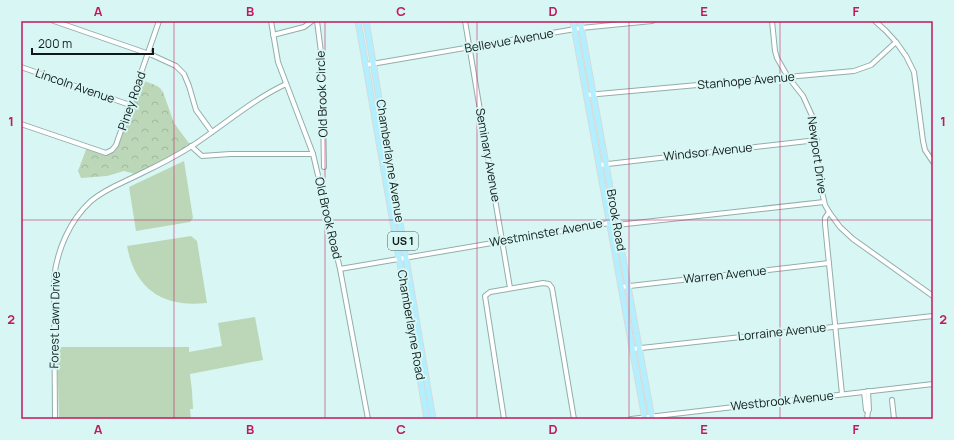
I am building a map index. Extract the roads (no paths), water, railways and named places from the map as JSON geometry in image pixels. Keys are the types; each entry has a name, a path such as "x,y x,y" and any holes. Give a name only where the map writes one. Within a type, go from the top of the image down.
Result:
{"main road":[{"name":"US 1","path":"358,21 366,65"},
{"name":"Chamberlayne Avenue","path":"366,21 433,419"},
{"name":"Brook Road","path":"573,21 644,418"},
{"name":"Brook Road","path":"580,21 652,418"},
{"name":"Chamberlayne Road","path":"366,65 427,419"}],"street":[{"path":"54,21 148,54 176,66 184,74 196,110 212,132"},
{"name":"Piney Road","path":"21,124 106,153 112,150 116,145 159,21"},
{"name":"Old Brook Road","path":"271,21 278,62 313,154 340,269 368,419"},
{"path":"273,35 304,27 312,21"},
{"name":"Old Brook Circle","path":"317,21 322,60 324,166"},
{"name":"Seminary Avenue","path":"465,21 510,288"},
{"name":"Bellevue Avenue","path":"366,65 575,29 652,21"},
{"name":"Newport Drive","path":"772,21 776,55 788,77 802,96 812,115 821,185 824,202 829,212 848,235 933,296"},
{"path":"875,21 896,42 906,56 914,72 923,141 925,150 933,162"},
{"name":"Stanhope Avenue","path":"587,95 854,71 871,65 896,42"},
{"name":"Lincoln Avenue","path":"21,67 130,105"},
{"name":"Forest Lawn Drive","path":"55,419 54,278 56,263 71,226 83,209 92,200 108,189 143,173 192,146 257,100 286,84"},
{"name":"Windsor Avenue","path":"599,165 816,140"},
{"path":"192,146 202,156 230,154 313,154"},
{"name":"Westminster Avenue","path":"340,269 610,223 617,225 824,202"},
{"path":"829,212 825,224 842,394"},
{"name":"Warren Avenue","path":"621,287 829,264"},
{"path":"504,419 484,299 490,292 547,283 551,286 574,419"},
{"name":"Lorraine Avenue","path":"632,349 933,316"},
{"name":"Westbrook Avenue","path":"631,419 652,418 933,384"},
{"path":"866,392 869,410 867,419"},
{"path":"892,400 894,419"}]}
